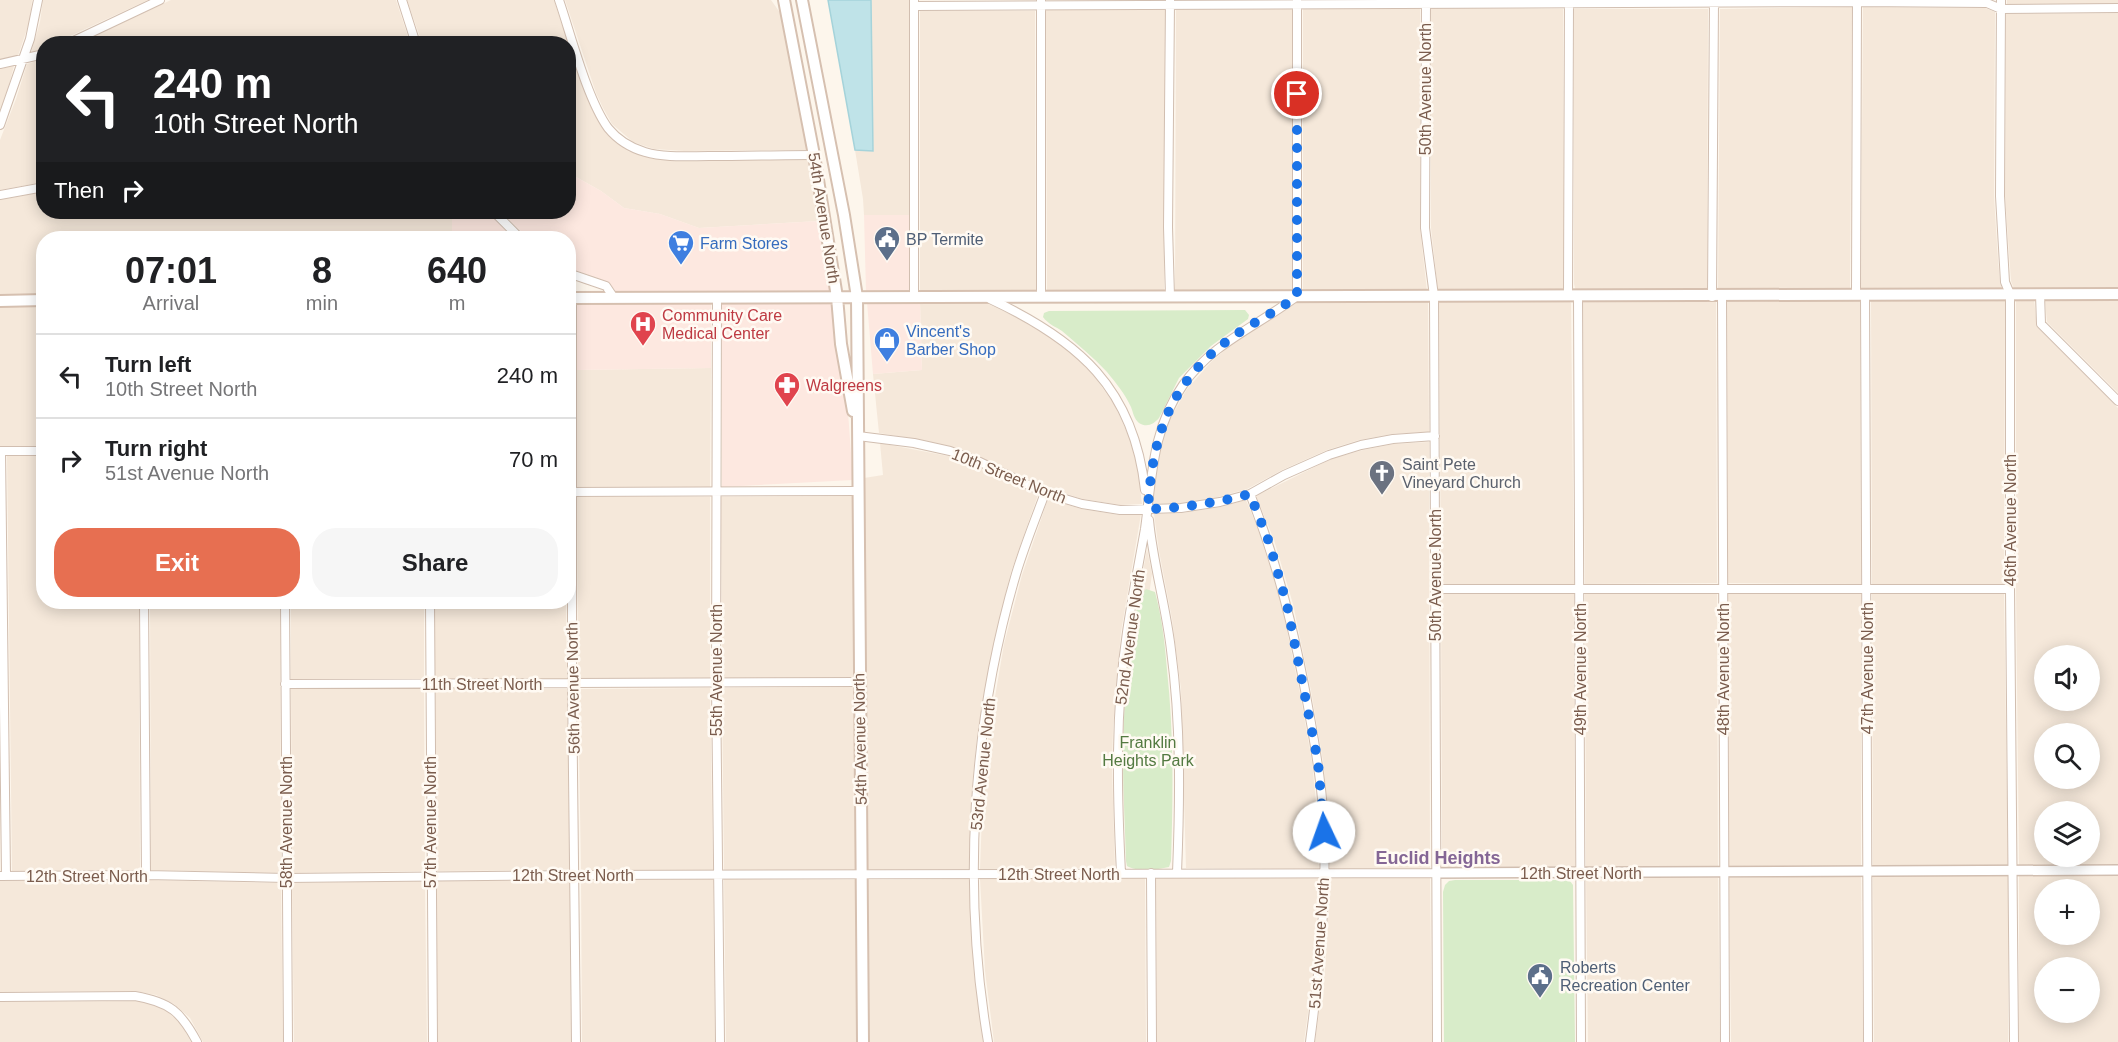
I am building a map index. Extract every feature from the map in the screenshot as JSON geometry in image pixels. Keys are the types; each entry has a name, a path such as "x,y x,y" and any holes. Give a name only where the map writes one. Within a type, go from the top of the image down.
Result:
{"main road":[{"name":"54th Avenue North","path":"784,0 814,155 837,297 841,345 858,436"},
{"name":"54th Avenue North","path":"802,0 844,215 857,297 863,1042"},
{"path":"576,298 1573,295 1717,297 1861,294 2118,294"},
{"path":"0,301 36,300"}],"street":[{"path":"0,125 33,30 38,0"},
{"path":"84,36 160,0"},
{"path":"402,0 413,36"},
{"path":"559,0 571,36"},
{"path":"777,0 786,12"},
{"name":"46th Avenue North","path":"2001,0 2000,196 2005,282 2010,294 2014,1042"},
{"path":"914,297 914,3 1857,1 1987,3 2001,9 2118,9"},
{"name":"47th Avenue North","path":"1857,1 1866,589 1868,1042"},
{"path":"1170,2 1168,227 1170,297"},
{"path":"1148,509 1149,484 1159,434 1165,417 1182,386 1194,371 1227,340 1297,296 1297,2"},
{"name":"50th Avenue North","path":"1426,2 1425,228 1434,296 1437,1042"},
{"name":"49th Avenue North","path":"1569,2 1580,589 1581,1042"},
{"name":"48th Avenue North","path":"1714,2 1723,588 1725,1042"},
{"path":"1041,3 1041,297"},
{"path":"576,50 598,110 608,127 630,146 653,154 683,156 814,155"},
{"path":"0,64 36,56"},
{"path":"0,195 36,188"},
{"path":"501,219 513,231"},
{"path":"576,276 606,286 614,298"},
{"path":"2040,294 2042,324 2118,401"},
{"name":"55th Avenue North","path":"717,297 715,492 720,1042"},
{"name":"52nd Avenue North","path":"986,297 1055,334 1098,373 1119,402 1135,438 1142,462 1153,552 1167,620 1176,697 1179,789 1177,873"},
{"name":"10th Street North","path":"858,436 914,443 950,451 980,462 1045,493 1082,504 1120,510 1181,508 1220,502 1250,494 1284,475 1329,455 1361,445 1393,439 1435,436"},
{"path":"3,876 1,452 36,451"},
{"path":"576,492 858,491"},
{"name":"53rd Avenue North","path":"988,1042 979,972 975,874 977,787 993,673 1016,574 1045,493"},
{"name":"51st Avenue North","path":"1250,494 1269,542 1287,605 1318,762 1323,812 1325,874 1319,969 1310,1042"},
{"name":"52nd Avenue North","path":"1121,873 1117,771 1119,717 1127,632 1148,509"},
{"path":"1436,589 2010,589"},
{"path":"144,609 146,875"},
{"name":"58th Avenue North","path":"285,609 288,1042"},
{"name":"57th Avenue North","path":"430,609 430,876 433,1042"},
{"name":"56th Avenue North","path":"571,609 576,875 576,1042"},
{"name":"11th Street North","path":"285,684 860,682"},
{"name":"12th Street North","path":"3,876 146,875 286,878 718,874 1724,873 2118,870"},
{"path":"1151,873 1152,1042"},
{"path":"0,997 135,996 155,1000 171,1008 186,1021 197,1042"}],"shaded area":[{"path":"0,0 32,0 30,20 18,56 0,59"},
{"path":"43,0 148,0 70,36 36,36 36,51 31,53 40,22"},
{"path":"171,0 396,0 408,36 94,36"},
{"path":"407,0 554,0 566,36 420,36"},
{"path":"565,0 771,0 781,14 807,150 684,151 654,149 633,142 612,124 603,108"},
{"path":"871,0 909,0 909,215 864,215 855,150 873,150"},
{"path":"2007,0 2118,0 2118,4 2007,4"},
{"path":"1852,7 1850,289 1718,292 1720,9"},
{"path":"1863,7 1985,8 1995,12 1994,196 2002,289 1861,289"},
{"path":"1420,8 1420,228 1427,291 1303,291 1303,9"},
{"path":"1431,8 1563,9 1564,291 1438,291 1431,228"},
{"path":"1165,9 1164,292 1047,292 1046,10"},
{"path":"1176,9 1292,9 1292,291 1175,292"},
{"path":"1574,9 1708,9 1707,292 1576,291 1574,284"},
{"path":"920,11 1035,11 1036,292 920,292"},
{"path":"2118,13 2118,289 2014,289 2011,281 2005,196 2006,14"},
{"path":"36,61 36,183 0,190 0,140 27,64"},
{"path":"14,66 6,96 0,110 0,69"},
{"path":"576,68 593,112 603,129 628,151 653,159 809,160 819,221 699,228 660,214 624,208 576,177"},
{"path":"576,177 624,208 660,214 699,228 819,221 830,292 617,293 608,282 576,271 576,231 521,231 508,219 576,219"},
{"path":"36,193 36,219 452,219 452,231 36,231 36,295 0,296 0,200"},
{"path":"864,215 909,215 909,292 866,292"},
{"path":"452,219 494,219 506,231 452,231"},
{"path":"1860,299 1861,584 1728,583 1727,302"},
{"path":"1871,299 2005,299 2004,584 1872,584"},
{"path":"2016,299 2034,299 2037,327 2118,408 2118,865 2100,865 2100,801 2034,801 2034,865 2019,865"},
{"path":"2045,299 2118,299 2118,393 2047,322"},
{"path":"1299,301 1428,301 1429,432 1392,434 1359,440 1327,450 1247,489 1218,497 1181,503 1153,504 1164,435 1187,389 1211,362 1238,339"},
{"path":"1439,301 1569,301 1571,303 1574,584 1441,584"},
{"path":"1581,301 1716,302 1717,583 1585,584"},
{"path":"711,302 711,368 577,370 577,303"},
{"path":"722,302 832,302 835,345 848,412 853,480 722,487"},
{"path":"867,302 920,302 922,370 873,374"},
{"path":"920,302 984,302 1052,338 1074,356 1094,376 1114,404 1130,439 1137,463 1142,504 1121,505 1083,499 1047,488 952,447 879,433 873,374 922,370"},
{"path":"36,305 36,446 0,446 0,306"},
{"path":"711,368 710,487 577,487 577,370"},
{"path":"1429,442 1430,868 1330,869 1323,761 1311,691 1293,604 1274,540 1256,496 1331,459 1394,444"},
{"path":"880,443 948,456 978,467 1038,495 1011,572 994,642 977,736 972,787 969,869 867,870 864,478 883,475"},
{"path":"7,456 36,456 36,609 139,609 140,870 12,871"},
{"path":"853,496 854,677 722,678 721,497"},
{"path":"577,497 710,497 710,678 578,679"},
{"path":"1048,499 1081,509 1119,515 1141,514 1121,632 1113,727 1115,868 980,869 983,788 988,738 1004,644 1022,575"},
{"path":"1246,500 1264,543 1282,606 1300,693 1312,762 1319,869 1186,868 1181,689 1154,514 1182,513 1221,507"},
{"path":"1147,549 1152,574 1125,765 1124,820 1123,770 1127,688 1132,633"},
{"path":"1717,593 1718,868 1586,868 1585,594"},
{"path":"1728,593 1861,594 1861,866 1729,868"},
{"path":"1441,594 1574,594 1575,868 1442,868"},
{"path":"1872,594 2004,594 2008,865 1873,866"},
{"path":"150,609 280,609 281,873 151,870"},
{"path":"291,609 424,609 424,679 291,679"},
{"path":"435,609 566,609 567,679 435,679"},
{"path":"854,687 856,870 724,870 722,688"},
{"path":"710,688 713,870 581,870 578,689"},
{"path":"291,689 424,689 425,871 292,873"},
{"path":"435,689 567,689 570,870 436,871"},
{"path":"2008,875 2008,1042 1874,1042 1873,876"},
{"path":"2019,875 2118,875 2118,1042 2019,1042"},
{"path":"1861,876 1863,1042 1731,1042 1729,878"},
{"path":"1145,878 1146,1042 994,1042 985,971 980,879"},
{"path":"1156,878 1319,878 1314,968 1304,1042 1157,1042"},
{"path":"1330,878 1430,878 1432,1042 1315,1042 1325,969"},
{"path":"1586,878 1718,878 1720,1042 1588,1042"},
{"path":"713,879 715,1042 582,1042 581,880"},
{"path":"724,879 856,880 857,1042 726,1042"},
{"path":"969,879 974,972 983,1042 868,1042 868,880"},
{"path":"146,880 281,883 283,1042 203,1042 190,1018 174,1004 156,995 135,991 0,992 0,881"},
{"path":"570,880 571,1042 438,1042 436,881"},
{"path":"425,881 427,1042 294,1042 292,883"},
{"path":"135,1001 153,1004 168,1012 181,1024 191,1042 0,1042 0,1002"}],"green space":[{"path":"1245,310 1249,315 1248,319 1211,346 1179,378 1159,418 1153,424 1148,425 1137,421 1129,402 1102,366 1043,317 1044,313 1049,311"},
{"name":"Franklin Heights Park","path":"1146,589 1155,592 1163,631 1171,718 1172,766 1171,861 1169,867 1147,870 1127,866 1123,755 1131,642 1140,600"},
{"path":"1563,880 1570,881 1573,885 1575,1042 1444,1042 1443,892 1449,881"}],"water":[{"path":"828,0 871,0 873,151 855,150"}],"place":[{"name":"BP Termite","path":"887,262"},
{"name":"Farm Stores","path":"681,266"},
{"name":"Community Care Medical Center","path":"643,347"},
{"name":"Vincent's Barber Shop","path":"887,363"},
{"name":"Walgreens","path":"787,408"},
{"name":"Saint Pete Vineyard Church","path":"1382,496"},
{"name":"Roberts Recreation Center","path":"1540,999"}],"district":[{"name":"Euclid Heights","path":"1438,858"}],"route":[{"path":"1297,94 1297,296 1227,340 1194,371 1182,386 1165,417 1155,448 1149,484 1148,509 1181,508 1220,502 1250,494 1269,542 1287,605 1318,762 1324,832"}]}
